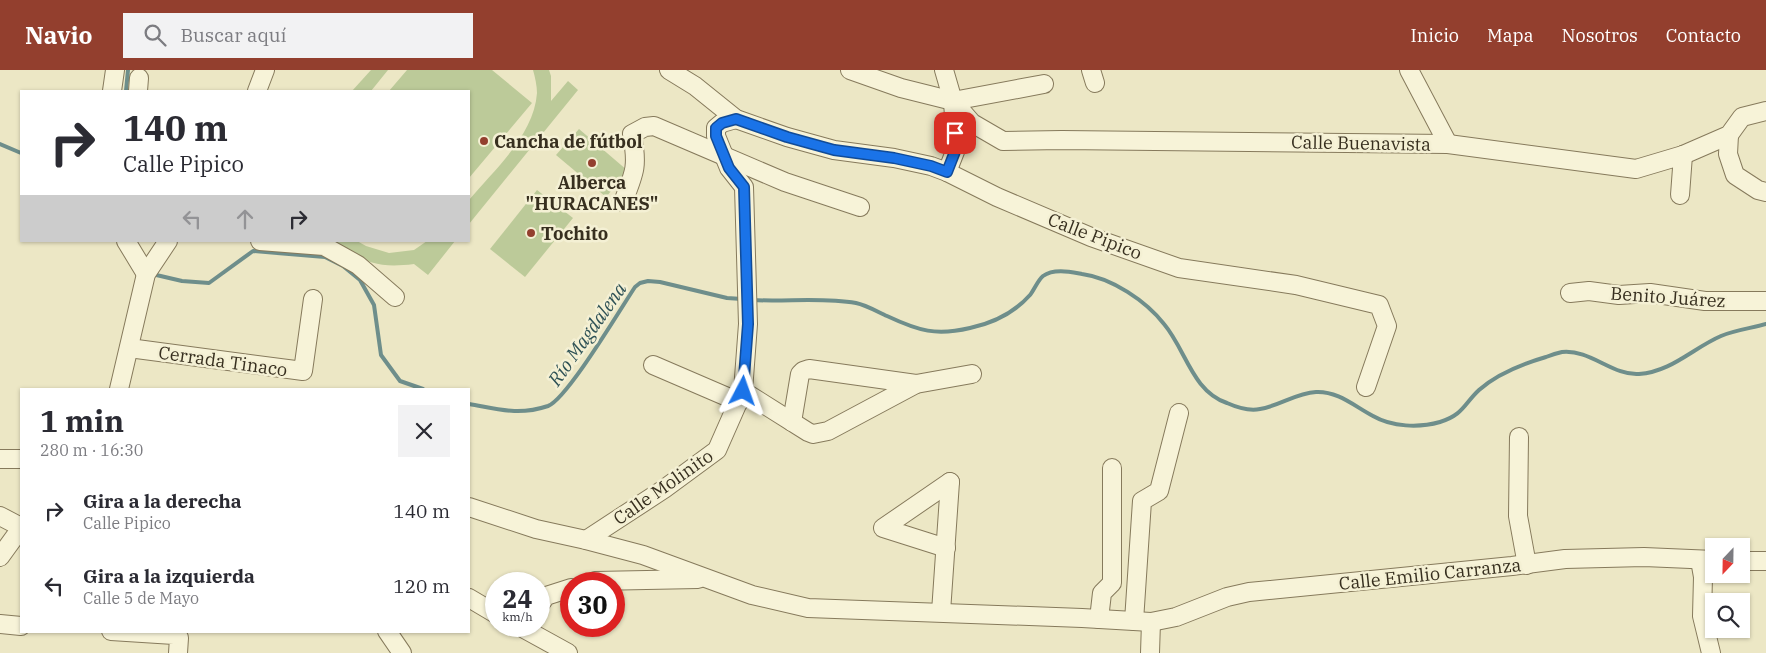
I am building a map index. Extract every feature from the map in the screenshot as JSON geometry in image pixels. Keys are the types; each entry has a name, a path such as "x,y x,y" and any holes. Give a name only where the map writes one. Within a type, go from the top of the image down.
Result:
{"street":[{"path":"112,90 115,70"},
{"path":"257,90 265,70"},
{"name":"Calle Pipico","path":"669,70 697,78 736,119 787,137 834,150 894,158 931,166 997,197 1091,237 1180,268 1296,285 1379,305 1387,326 1366,387"},
{"path":"850,70 901,88 953,101 1044,84"},
{"path":"944,70 953,101 956,149 947,172"},
{"path":"1409,70 1448,144"},
{"name":"Calle Buenavista","path":"953,101 972,123 1003,141 1082,140 1448,144 1636,169 1683,155 1729,135 1742,118 1766,111"},
{"name":"Calle Molinito","path":"586,540 664,489 718,450 741,397 748,324 744,187 729,168 716,136 716,128 722,123 736,119"},
{"path":"623,202 635,172 636,153 632,134 645,127 654,126 784,182 860,208"},
{"path":"1729,135 1728,154 1735,175 1758,190 1766,192"},
{"path":"1680,195 1683,155"},
{"path":"127,242 146,274"},
{"path":"119,388 146,274 167,242"},
{"path":"273,242 324,246 358,265 395,297"},
{"name":"Benito Juárez","path":"1570,293 1590,291 1619,295 1650,293 1705,301 1766,301"},
{"name":"Cerrada Tinaco","path":"129,348 303,372 313,299"},
{"path":"653,365 741,397 808,432 821,433 916,384 972,374"},
{"path":"792,422 800,374 803,370 818,369 916,384"},
{"path":"1150,653 1143,622 1142,501 1158,490 1179,413"},
{"path":"1519,437 1518,516 1527,565"},
{"path":"0,459 20,459"},
{"path":"1099,618 1102,593 1112,583 1112,468"},
{"name":"Calle Emilio Carranza","path":"470,507 536,529 643,555 752,595 808,608 1099,618 1143,622 1176,617 1227,597 1249,592 1527,565 1565,559 1644,557 1705,560"},
{"path":"0,516 20,526"},
{"path":"0,557 20,528"},
{"path":"941,612 946,548"},
{"path":"1750,560 1766,558"},
{"path":"1705,568 1702,616 1711,653"},
{"path":"625,580 708,578"},
{"path":"470,599 485,607"},
{"path":"0,624 20,626"},
{"path":"142,633 174,635 179,638 178,653"},
{"path":"388,633 402,653"},
{"path":"540,637 568,653"}],"green space":[{"path":"371,70 388,70 372,90 353,90"},
{"name":"Cancha de fútbol","path":"407,70 492,70 532,103 470,177 470,90 390,90"},
{"path":"533,70 549,70 551,76 551,101 568,81 578,90 470,223 470,199 512,151 529,123 537,93"},
{"name":"Alberca \"HURACANES\"","path":"579,129 628,171 606,197 556,155"},
{"name":"Tochito","path":"537,190 573,218 525,277 490,249"},
{"path":"333,242 359,242 389,253 414,250 426,242 454,242 428,275 414,264 379,264 352,254"}],"waterway":[{"path":"126,90 128,70"},
{"name":"Río Magdalena","path":"0,144 20,153"},
{"name":"Río Magdalena","path":"152,274 182,281 209,283 253,251 325,257 343,266 360,280 374,305 381,355 400,381 420,388"},
{"name":"Río Magdalena","path":"752,300 830,300 856,303 918,328 928,331 947,332 979,326 1003,316 1024,301 1043,276 1052,272 1062,271 1093,276 1127,292 1157,315 1172,334 1197,380 1215,397 1227,403 1243,408 1256,409 1274,405 1301,395 1324,392 1346,400 1380,420 1415,426 1440,422 1454,416 1479,390 1502,374 1556,353 1572,352 1582,354 1620,371 1629,374 1639,374 1661,369 1672,364 1721,336 1766,324"},
{"name":"Río Magdalena","path":"470,404 527,411 548,406 557,400 580,371 635,287 640,283 648,281 660,282 727,298 742,299"}],"place":[{"name":"Cancha de fútbol","path":"484,141"},
{"name":"Alberca \"HURACANES\"","path":"592,163"},
{"name":"Tochito","path":"531,233"}],"route":[{"path":"743,391 748,324 744,187 729,168 723,156 716,136 716,128 722,123 736,119 787,137 834,150 894,158 931,166 947,172 956,149 955,133"}]}
